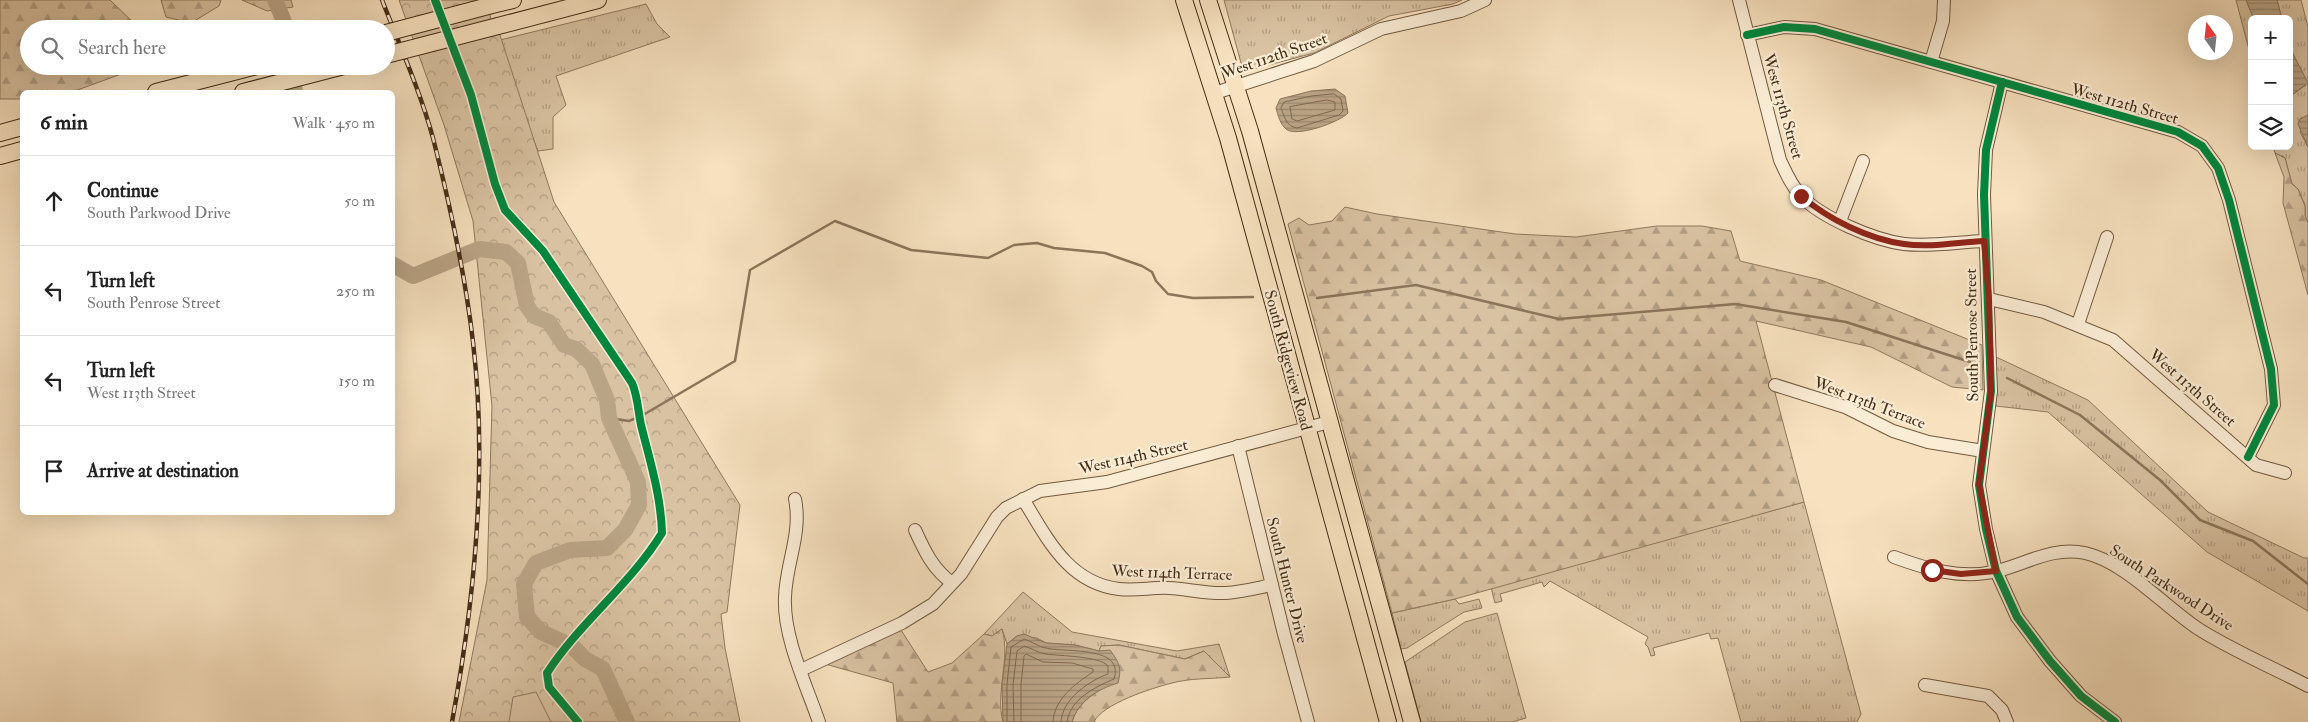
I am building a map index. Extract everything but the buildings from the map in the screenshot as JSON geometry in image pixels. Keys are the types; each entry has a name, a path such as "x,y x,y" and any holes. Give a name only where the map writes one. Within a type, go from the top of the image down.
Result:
{"main road":[{"path":"395,31 513,0"},
{"path":"395,53 598,0"},
{"name":"South Ridgeview Road","path":"1184,0 1215,93 1388,722"},
{"name":"South Ridgeview Road","path":"1208,0 1236,85 1412,722"},
{"path":"164,90 225,75"},
{"path":"251,90 309,75"},
{"path":"0,133 20,128"},
{"path":"0,156 20,151"}],"street":[{"name":"West 112th Street","path":"1215,93 1331,54 1381,29 1461,11 1485,0"},
{"name":"West 113th Street","path":"1738,0 1780,160 1788,178 1801,196 1814,207 1840,221 1878,237 1905,244 1984,241"},
{"path":"1931,62 1943,22 1944,0"},
{"name":"West 112th Street","path":"1747,35 1784,27 1804,27 2178,132 2202,146 2218,168 2229,200 2271,369 2274,405 2248,457"},
{"name":"South Penrose Street","path":"2002,82 1986,150 1984,241 1989,299 1991,391 1979,484 1996,571 2018,617 2050,661 2080,696 2115,722"},
{"path":"1840,221 1863,161"},
{"path":"2078,324 2107,237"},
{"name":"West 113th Street","path":"1989,299 2044,312 2078,324 2113,340 2256,465 2285,473"},
{"name":"West 113th Terrace","path":"1775,385 1845,407 1893,431 1928,442 1983,451"},
{"name":"West 114th Street","path":"801,670 902,623 933,604 967,564 996,517 1006,508 1040,491 1107,482 1330,422"},
{"name":"South Hunter Drive","path":"1238,446 1308,722"},
{"path":"795,499 798,526 786,577 785,614 788,630 819,722"},
{"name":"West 114th Terrace","path":"1023,499 1054,550 1064,561 1077,573 1106,587 1128,590 1166,588 1228,593 1272,585"},
{"path":"915,530 928,558 941,575 952,583"},
{"name":"South Parkwood Drive","path":"1894,557 1932,570 1961,574 1996,571 2034,558 2060,552 2084,553 2106,560 2198,628 2308,686"},
{"path":"1925,685 1988,696 2002,710 2007,722"}],"green space":[{"path":"0,0 110,0 131,20 20,20 20,75 118,75 77,90 20,90 20,99 0,99"},
{"path":"161,0 221,0 219,6 196,20 178,20 166,17"},
{"path":"242,0 291,0 293,7 267,11"},
{"path":"399,0 515,0 488,7 493,27 499,32 554,202 740,505 727,612 721,614 725,648 740,722 459,722 487,580 492,406 473,221 444,125"},
{"path":"1224,0 1462,0 1453,4 1389,16 1314,53 1250,70 1241,63"},
{"path":"2236,0 2246,0 2252,15 2248,15 2248,46"},
{"path":"2277,0 2301,0 2308,27 2308,115 2300,132 2308,147 2308,223 2305,215 2305,205 2298,189 2292,184 2285,158 2275,153 2274,150 2293,150 2293,94 2306,85 2293,55 2293,15 2281,15"},
{"path":"646,4 657,24 670,37 556,76 566,105 553,117 553,149 538,151 519,106 427,58"},
{"path":"2275,153 2285,158 2292,184 2298,189 2305,206 2305,215 2308,223 2308,295 2283,203 2284,177"},
{"path":"1345,207 1377,214 1515,234 1576,237 1657,226 1702,226 1731,231 1740,261 1821,280 1982,345 1983,390 1952,387 1871,347 1756,321 1804,502 1455,599 1392,613 1288,224 1299,218 1309,225 1332,221"},
{"path":"1996,357 2088,400 2208,512 2304,558 2308,558 2308,611 2207,552 2048,412 1996,406"},
{"path":"1804,502 1861,714 1857,722 1741,722 1718,638 1711,639 1709,633 1653,648 1655,655 1651,656 1645,644 1648,637 1550,581 1544,587 1542,582 1500,594 1502,601 1495,603 1491,587"},
{"path":"1023,592 1072,632 1177,651 1219,644 1230,677 1204,651 1185,659 1119,645 1101,646 1099,651 1075,645 1046,643 1037,638 1017,636 1007,644 1002,629 992,636 984,634"},
{"path":"1455,599 1459,604 1479,599 1482,608 1464,612 1407,648 1401,649 1392,613"},
{"path":"1497,613 1526,718 1512,722 1421,722 1405,662 1465,622"},
{"path":"1002,629 1005,652 1001,699 1003,722 897,722 893,683 825,664 901,630 928,672 952,663 984,634 992,636"},
{"path":"1119,645 1185,659 1204,651 1230,677 1186,680 1163,685 1117,703 1099,715 1094,722 1072,722 1080,706 1104,687 1110,651 1099,651 1101,646"},
{"path":"536,692 551,722 509,722 513,697"}],"water":[{"path":"2246,0 2277,0 2281,15 2252,15"},
{"path":"2293,54 2308,83 2293,94"},
{"path":"1335,89 1345,96 1348,113 1343,117 1318,128 1299,132 1286,129 1282,125 1276,108 1280,99 1311,91"},
{"path":"2308,115 2308,147 2298,124 2300,119"},
{"path":"1024,634 1046,643 1075,645 1099,651 1110,650 1119,665 1118,683 1096,692 1084,702 1072,722 1003,722 1002,684 1007,644 1017,636"}],"waterway":[{"path":"275,0 283,20"},
{"path":"292,75 295,90"},
{"path":"609,418 629,421 643,415 735,361 750,270 835,221 911,250 988,258 1014,245 1037,243 1054,248 1105,253 1142,266 1152,272 1156,281 1168,294 1193,298 1253,297"},
{"path":"395,266 413,276 479,249 506,252 518,263 527,306 534,316 549,322 564,345 576,349 592,364 607,400 609,418 638,482 639,505 625,530 607,548 570,550 536,563 524,584 527,617 541,632 572,646 585,659 603,669 627,722"},
{"path":"1317,298 1416,285 1559,319 1735,304 1846,322 1970,362"},
{"path":"2007,378 2080,415 2160,480 2200,520 2253,541 2308,584"}],"railway":[{"path":"382,0 390,20"},
{"path":"395,33 428,120 445,188 466,290 477,389 479,437 477,533 467,628 452,722"}],"cycle path":[{"path":"435,0 471,95 495,184 505,210 543,251 632,383 657,492 662,533 635,570 574,637 547,673 549,687 578,722"},
{"path":"1747,35 1784,27 1815,29 2178,132 2202,146 2218,168 2229,200 2271,369 2274,405 2248,457"},
{"path":"2002,82 1986,150 1984,195 1991,391 1979,485 1986,529 1996,571 2017,617 2050,661 2081,696 2115,722"}],"route":[{"path":"1801,196 1814,207 1834,219 1887,240 1905,244 1984,241 1989,299 1991,391 1979,484 1986,529 1996,571 1961,574 1932,570"}]}
